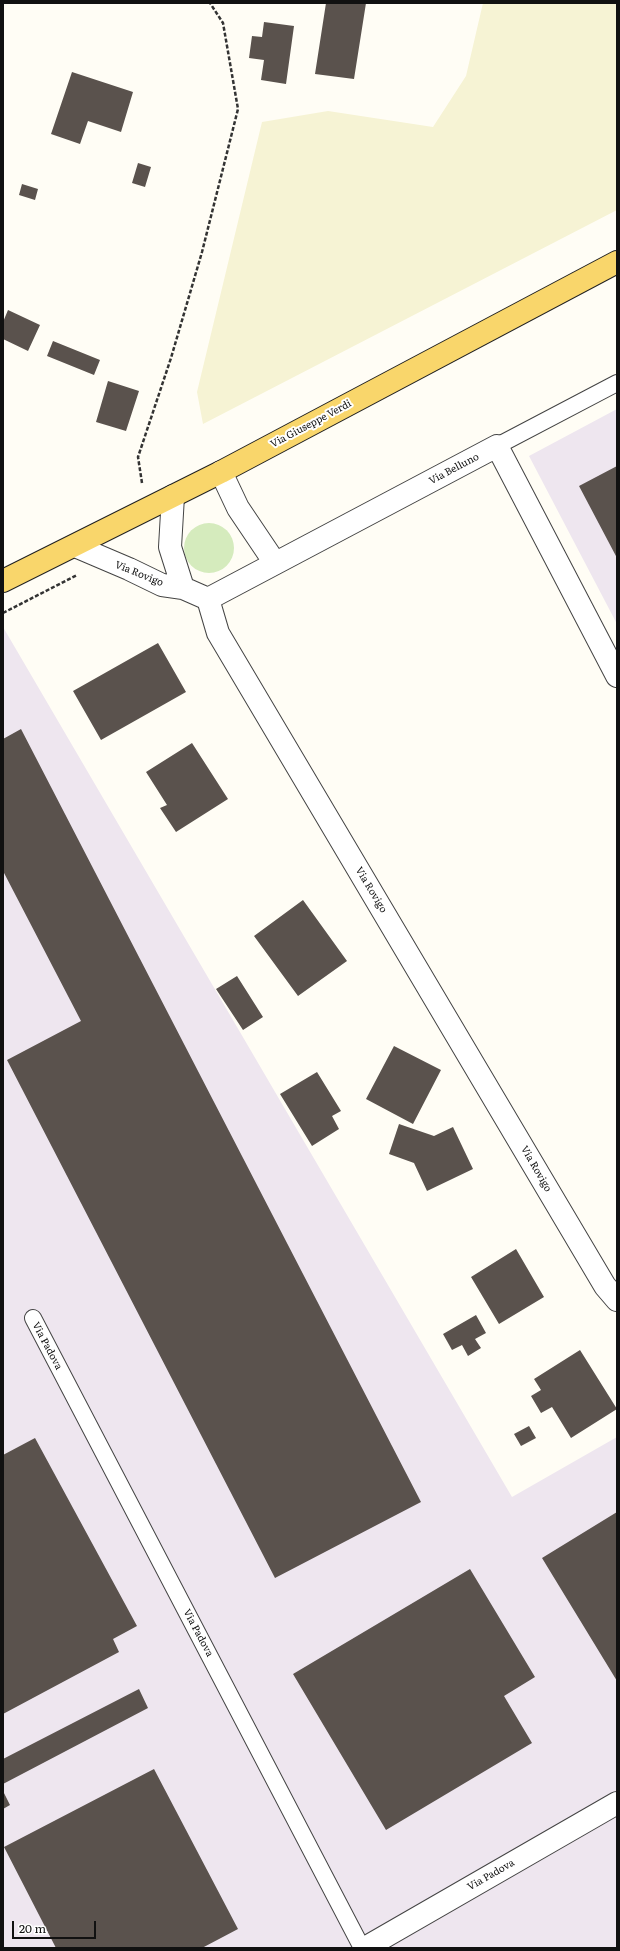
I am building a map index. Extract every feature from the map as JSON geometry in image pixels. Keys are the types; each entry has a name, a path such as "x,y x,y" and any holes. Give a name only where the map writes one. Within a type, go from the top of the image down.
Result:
{"main road":[{"name":"Via Giuseppe Verdi","path":"3,581 221,472 617,262"}],"street":[{"path":"497,446 617,676"},
{"name":"Via Belluno","path":"208,598 497,446"},
{"path":"221,472 238,508 275,563"},
{"path":"173,496 170,547 183,588"},
{"name":"Via Rovigo","path":"74,546 162,585 183,588 208,598 218,633 605,1286 617,1300"},
{"name":"Via Padova","path":"364,1948 617,1803"}],"lane":[{"path":"497,446 617,383"},
{"name":"Via Padova","path":"33,1318 364,1948"}],"path":[{"path":"146,509 138,457 171,358 202,252 238,109 223,23 210,3"}],"shaded area":[{"path":"483,3 617,3 617,210 203,424 197,392 262,122 328,111 433,127 466,76"},
{"path":"617,409 617,624 529,456"},
{"path":"3,627 512,1497 617,1437 617,1948 3,1948"}],"green space":[{"path":"209,523 223,527 230,534 234,548 230,562 223,569 209,573 195,569 188,562 184,548 188,534 195,527"}],"building":[{"path":"326,3 366,3 354,79 315,74"},
{"path":"264,22 294,26 286,84 261,80 264,60 249,58 252,36 262,37"},
{"path":"72,72 133,92 121,132 88,121 80,144 51,134"},
{"path":"138,163 151,167 145,187 132,183"},
{"path":"22,184 38,189 35,200 19,195"},
{"path":"8,310 40,325 28,351 3,339 3,322"},
{"path":"53,341 100,360 94,375 47,356"},
{"path":"108,381 139,391 126,431 96,422"},
{"path":"617,466 617,558 579,486"},
{"path":"158,643 186,692 101,740 73,691"},
{"path":"21,729 421,1502 275,1578 7,1060 81,1021 3,871 3,739"},
{"path":"192,743 228,799 176,832 160,808 167,805 146,772"},
{"path":"303,900 347,961 298,996 254,936"},
{"path":"237,976 263,1017 243,1030 216,989"},
{"path":"394,1046 441,1070 413,1124 366,1099"},
{"path":"317,1072 341,1111 332,1116 339,1129 312,1146 280,1094"},
{"path":"399,1124 434,1136 453,1127 473,1169 427,1191 414,1163 389,1154"},
{"path":"516,1249 544,1297 499,1324 471,1277"},
{"path":"476,1315 486,1333 475,1339 481,1348 468,1356 462,1345 452,1350 443,1334"},
{"path":"580,1350 617,1409 571,1438 552,1407 541,1413 531,1396 541,1390 534,1379"},
{"path":"529,1426 536,1438 521,1446 514,1434"},
{"path":"35,1438 137,1626 113,1639 119,1652 3,1714 3,1455"},
{"path":"617,1512 617,1681 542,1558"},
{"path":"470,1569 535,1677 504,1696 532,1743 386,1830 293,1674"},
{"path":"139,1689 148,1708 3,1784 3,1759"},
{"path":"154,1769 238,1929 202,1948 56,1948 4,1847"},
{"path":"3,1791 10,1805 3,1809"}]}
